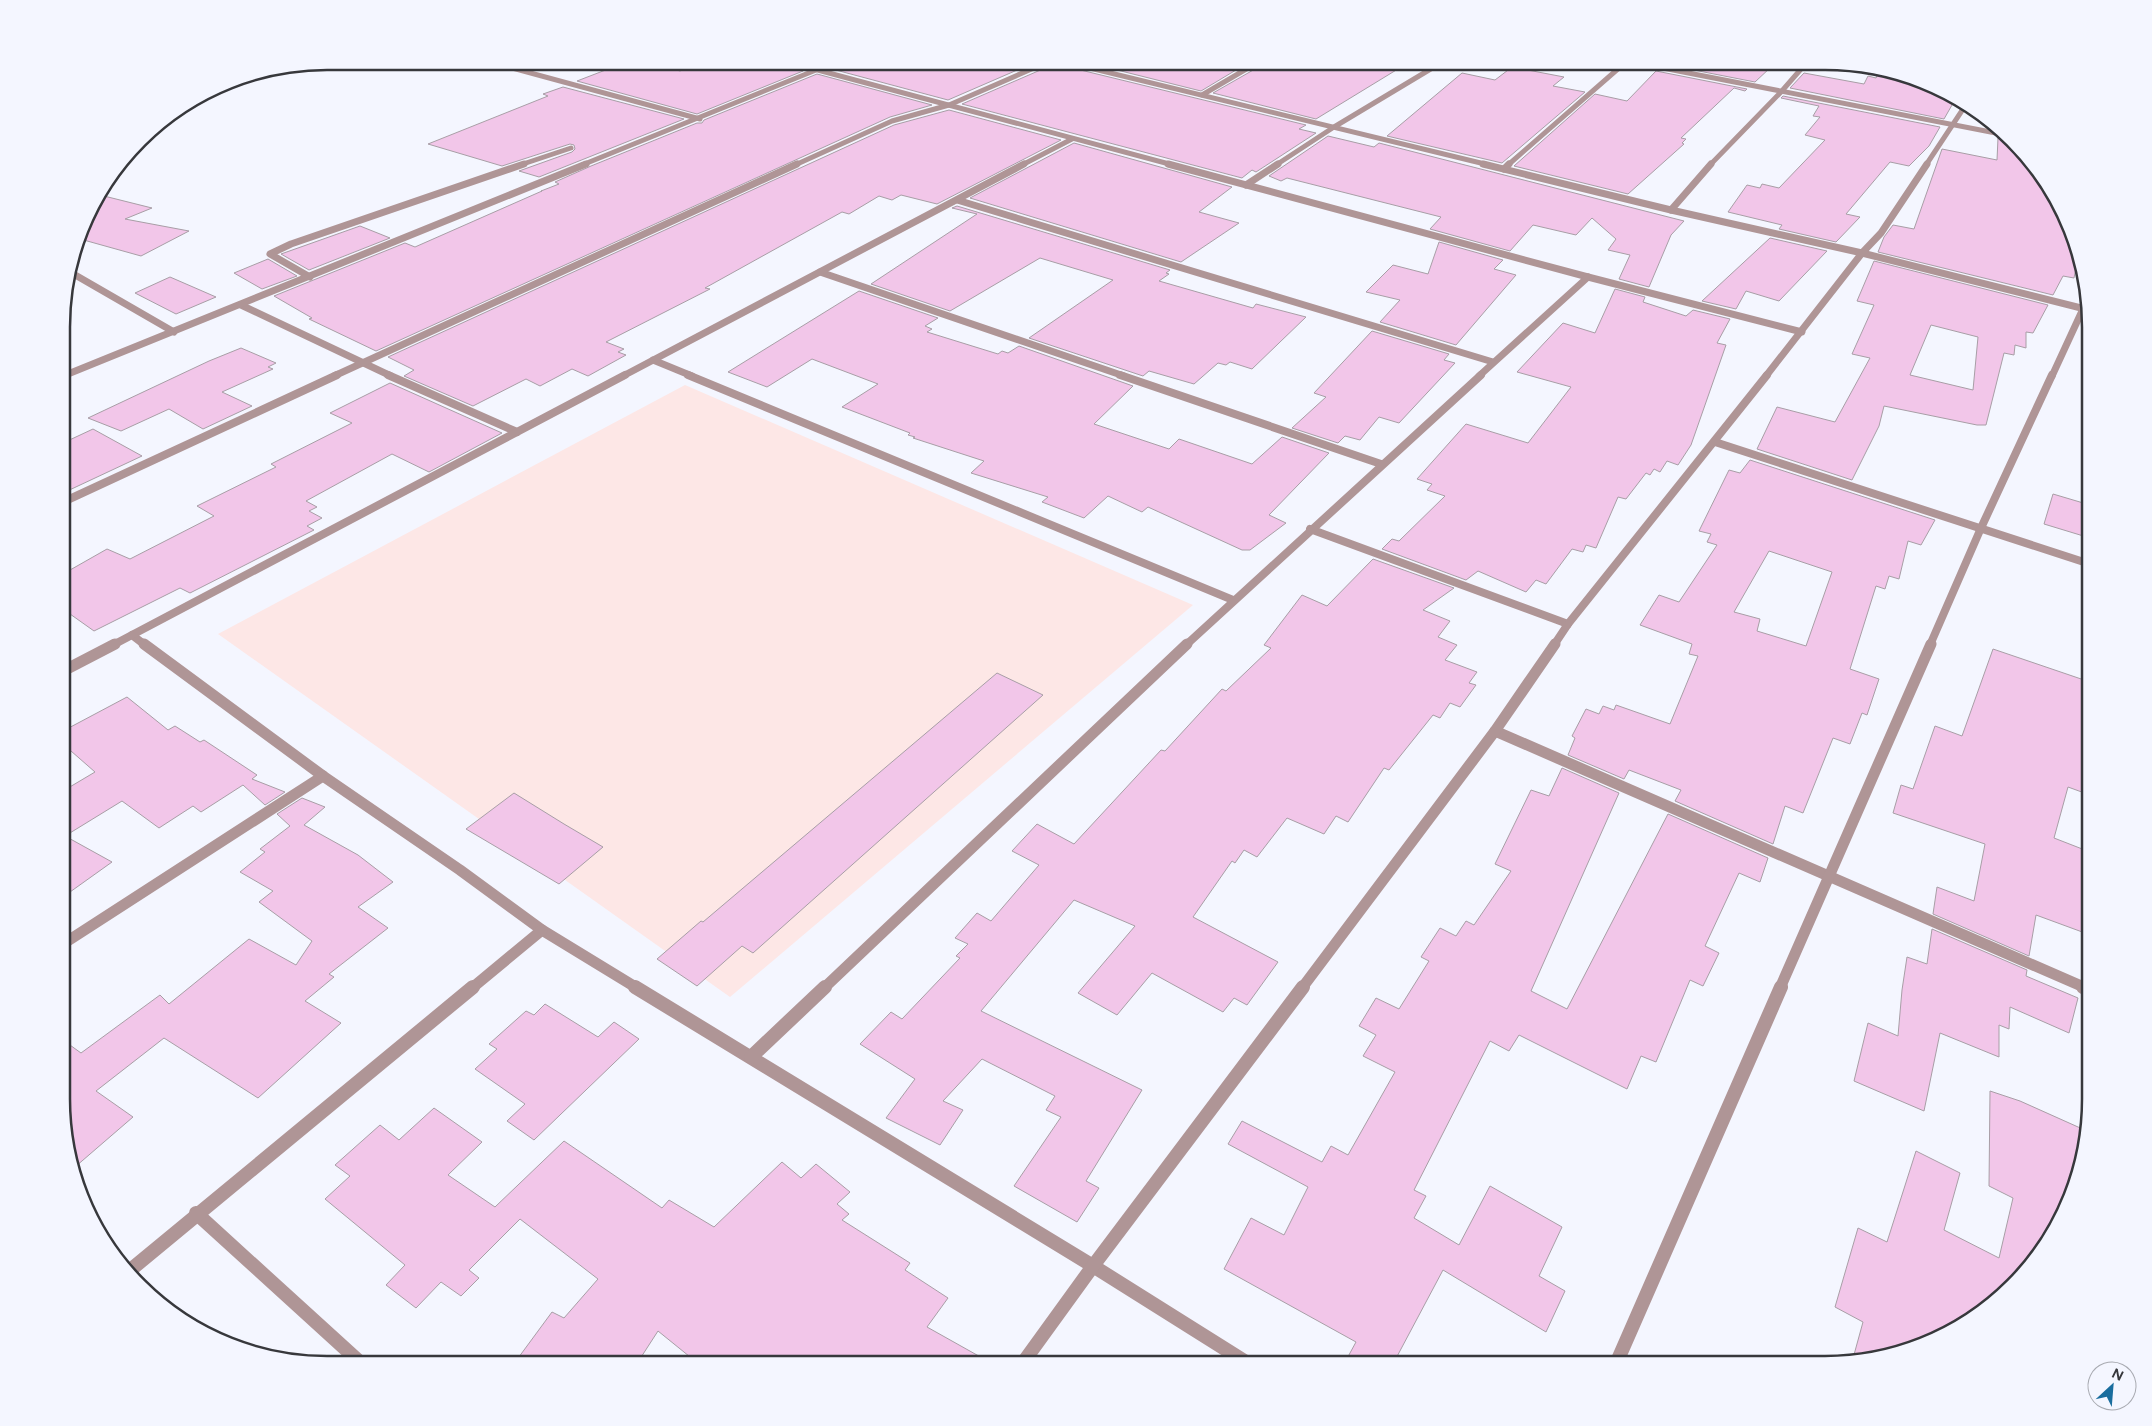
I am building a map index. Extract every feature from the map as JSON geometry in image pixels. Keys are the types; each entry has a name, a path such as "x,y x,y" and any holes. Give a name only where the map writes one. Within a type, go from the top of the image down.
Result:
{"street":[{"path":"519,70 700,119"},
{"path":"70,374 241,306 816,70 1588,277 1802,332"},
{"path":"70,499 362,363 892,121 949,105 1029,70"},
{"path":"1103,70 1671,210 1862,253 2081,307"},
{"path":"1202,95 1245,70"},
{"path":"1246,185 1429,70"},
{"path":"1504,169 1617,70"},
{"path":"1672,70 1992,132"},
{"path":"1671,210 1722,151 1800,70"},
{"path":"1028,1356 1093,1266 1494,731 1568,624 1715,442 1862,253 1881,233 1962,110"},
{"path":"70,668 1072,139"},
{"path":"310,277 270,254 285,246 571,148"},
{"path":"957,200 1493,362"},
{"path":"820,272 1381,464"},
{"path":"75,275 174,332"},
{"path":"751,1057 1233,600 1588,277"},
{"path":"241,306 362,363 517,432"},
{"path":"1620,1356 1981,528 2082,320"},
{"path":"653,360 1233,600"},
{"path":"1715,442 2082,561"},
{"path":"1310,529 1568,624"},
{"path":"132,635 324,776 460,870 542,930 1093,1266 1236,1356"},
{"path":"1494,731 2082,987"},
{"path":"70,940 324,776"},
{"path":"133,1267 542,930"},
{"path":"196,1214 353,1356"}],"shaded area":[{"path":"685,385 1193,605 730,997 218,634"}],"building":[{"path":"606,70 803,71 697,114 577,81"},
{"path":"836,70 1017,70 948,100"},
{"path":"1040,70 1080,70 1306,125 1299,129 1316,133 1256,172 1252,170 1242,178 962,104"},
{"path":"1117,70 1236,70 1201,91"},
{"path":"1253,70 1396,70 1316,119 1213,93"},
{"path":"1508,70 1528,70 1564,77 1553,86 1585,92 1502,163 1387,136 1462,73 1495,80"},
{"path":"1694,70 1768,70 1755,82"},
{"path":"1656,71 1747,89 1745,91 1734,88 1681,138 1686,139 1682,143 1684,144 1628,194 1514,166 1595,94 1627,101"},
{"path":"1804,73 1864,84 1868,76 1876,78 1877,76 1907,84 1953,104 1944,119 1790,88"},
{"path":"817,74 932,105 890,117 376,351 309,319 312,318 274,296 405,243 415,247 559,184 555,182 591,166 697,123 702,123 704,120"},
{"path":"563,87 684,119 539,177 519,171 572,152 575,149 574,145 570,144 502,166 428,144 548,96 543,94"},
{"path":"1783,96 1940,127 1929,146 1909,166 1890,162 1846,214 1860,217 1836,242 1779,229 1782,225 1728,212 1747,185 1760,188 1762,184 1779,188 1825,140 1805,135 1820,117 1813,116 1819,106 1781,98"},
{"path":"949,110 1061,140 937,204 901,195 892,200 879,196 849,214 842,212 705,288 710,289 606,342 624,349 618,352 626,355 588,376 572,369 540,386 526,379 473,406 404,376 414,370 388,357 894,125"},
{"path":"1328,136 1374,147 1379,143 1684,221 1671,235 1649,287 1619,279 1630,255 1608,250 1616,239 1592,218 1576,235 1533,225 1510,251 1430,229 1441,217 1287,178 1281,181 1269,176"},
{"path":"1999,138 2007,145 2039,184 2062,229 2075,271 2074,278 2063,276 2053,295 1878,252 1884,237 1893,225 1914,229 1942,149 1997,160"},
{"path":"1074,143 1232,187 1199,212 1239,223 1181,262 970,198"},
{"path":"106,196 152,208 125,219 189,231 141,256 86,241"},
{"path":"957,206 1170,270 1166,273 1169,274 1159,281 1253,308 1256,304 1306,317 1252,369 1230,362 1226,365 1218,363 1194,384 1149,371 1143,376 1029,338 1113,280 1040,258 950,311 871,284 977,214 952,208"},
{"path":"360,226 390,238 309,270 281,254"},
{"path":"1770,238 1827,251 1779,301 1746,291 1736,309 1702,301"},
{"path":"1439,242 1503,260 1494,269 1516,275 1456,345 1380,322 1400,300 1366,292 1393,265 1428,274"},
{"path":"268,259 297,276 262,289 234,273"},
{"path":"1874,261 2048,305 2033,333 2026,332 2026,348 2015,345 2014,355 2004,353 1986,425 1977,425 1884,406 1879,426 1852,480 1757,449 1777,407 1835,422 1870,358 1852,354 1874,305 1857,301","holes":["1931,325 1978,337 1973,390 1910,375"]},
{"path":"170,277 216,297 176,314 135,293"},
{"path":"1615,289 1645,297 1643,302 1686,316 1693,310 1730,319 1717,343 1726,345 1691,445 1678,465 1667,461 1660,472 1654,469 1650,475 1646,473 1626,499 1618,497 1596,548 1586,545 1583,552 1572,549 1546,584 1536,580 1526,592 1478,571 1466,580 1382,549 1392,539 1399,541 1445,496 1427,490 1432,484 1417,479 1466,424 1528,443 1571,387 1517,372 1563,323 1595,333"},
{"path":"859,291 938,318 925,326 932,329 927,332 998,354 1002,351 1008,353 1019,346 1133,386 1094,424 1169,449 1179,439 1252,464 1282,437 1329,453 1269,515 1286,523 1250,550 1242,550 1148,507 1142,512 1108,496 1084,518 1042,502 1048,497 971,473 984,461 913,438 915,437 908,435 910,433 842,407 878,384 812,359 767,387 728,372"},
{"path":"1372,331 1449,354 1444,360 1455,363 1399,423 1379,417 1360,440 1345,436 1338,443 1292,428 1326,397 1314,393"},
{"path":"241,348 276,363 268,367 273,369 222,392 252,406 203,429 169,409 121,431 88,418 209,361"},
{"path":"390,383 502,433 429,472 392,454 306,501 317,507 309,511 322,518 307,526 314,530 190,593 180,588 94,631 70,614 70,570 107,549 130,559 214,516 197,506 276,467 271,464 352,423 330,413"},
{"path":"93,429 142,456 70,490 70,440"},
{"path":"1750,460 1935,520 1921,545 1908,541 1899,579 1889,576 1885,589 1876,586 1850,669 1879,679 1867,715 1862,713 1850,744 1833,738 1803,813 1785,806 1773,844 1675,801 1681,790 1629,770 1624,779 1568,755 1575,738 1572,736 1586,709 1599,714 1603,706 1614,710 1616,705 1670,724 1698,656 1689,654 1692,644 1640,625 1659,595 1679,602 1717,545 1707,542 1711,534 1699,531 1729,470 1740,473","holes":["1769,551 1832,572 1806,646 1757,631 1760,619 1734,612"]},
{"path":"2053,494 2082,503 2082,536 2044,524"},
{"path":"1373,559 1454,588 1423,610 1450,621 1438,637 1457,645 1445,660 1477,672 1469,683 1476,685 1460,707 1450,703 1440,718 1433,715 1389,770 1384,768 1348,822 1336,816 1324,834 1287,818 1257,857 1244,850 1235,863 1232,861 1193,917 1278,962 1247,1005 1234,998 1223,1012 1152,973 1117,1015 1078,993 1135,926 1074,900 981,1011 1142,1090 1086,1181 1099,1188 1077,1222 1014,1186 1061,1117 1046,1110 1055,1096 982,1059 943,1101 963,1110 940,1145 886,1118 915,1079 860,1044 891,1012 902,1019 960,958 956,956 968,944 955,938 977,913 991,921 1039,865 1012,851 1037,824 1074,844 1161,750 1165,751 1222,689 1226,691 1271,648 1264,645 1302,595 1327,606"},
{"path":"1993,649 2082,679 2082,792 2068,787 2054,838 2082,849 2082,932 2036,915 2029,956 1933,914 1937,887 1974,901 1985,844 1893,813 1901,785 1913,789 1935,726 1962,736"},
{"path":"997,673 1043,695 753,953 742,946 697,986 657,959 701,921 703,922"},
{"path":"127,697 168,730 175,726 200,742 204,740 257,775 252,779 285,792 265,805 243,785 201,812 193,806 159,828 122,801 70,833 70,787 95,772 70,750 70,727"},
{"path":"1562,768 1619,793 1531,991 1567,1009 1668,814 1768,858 1760,882 1739,873 1705,946 1719,953 1703,986 1690,980 1656,1062 1641,1056 1627,1089 1519,1035 1509,1051 1490,1041 1414,1190 1426,1196 1414,1218 1459,1245 1490,1186 1562,1227 1539,1276 1565,1291 1546,1332 1443,1270 1397,1356 1348,1356 1356,1342 1224,1269 1251,1218 1284,1235 1308,1187 1228,1144 1242,1121 1322,1162 1331,1146 1348,1155 1395,1072 1363,1056 1376,1035 1359,1026 1376,998 1399,1009 1429,961 1421,957 1440,928 1456,936 1466,921 1474,925 1511,871 1495,864 1531,790 1549,796"},
{"path":"514,793 603,847 559,884 466,829"},
{"path":"302,798 325,807 304,825 358,855 393,882 358,907 388,928 329,974 334,977 305,1001 341,1023 258,1098 164,1038 96,1091 133,1117 79,1164 72,1132 70,1045 81,1053 160,995 169,1004 249,939 296,965 312,941 259,902 273,891 240,872 265,852 260,849 290,826 277,814"},
{"path":"70,839 112,862 70,892"},
{"path":"1932,929 2027,970 2026,976 2078,998 2069,1033 2010,1007 2009,1029 1999,1025 1999,1057 1940,1033 1924,1111 1854,1081 1868,1023 1898,1036 1907,957 1927,964"},
{"path":"545,1004 598,1037 614,1022 639,1039 534,1140 507,1121 525,1104 475,1069 497,1049 489,1044 526,1011 534,1015"},
{"path":"1990,1091 2020,1101 2080,1128 2073,1165 2055,1213 2039,1242 2007,1281 1968,1313 1939,1329 1891,1347 1854,1354 1863,1322 1835,1307 1858,1228 1887,1242 1916,1151 1960,1173 1944,1230 1999,1258 2013,1198 1989,1186"},
{"path":"434,1108 482,1142 448,1175 495,1207 564,1141 662,1208 669,1200 714,1227 782,1162 801,1178 816,1164 850,1192 837,1204 849,1214 842,1220 910,1263 905,1270 948,1298 927,1327 979,1356 689,1356 658,1331 642,1356 520,1356 552,1312 564,1318 598,1279 520,1219 469,1270 479,1278 461,1296 441,1282 416,1308 386,1285 405,1265 325,1199 350,1176 335,1165 380,1125 399,1140"}]}
